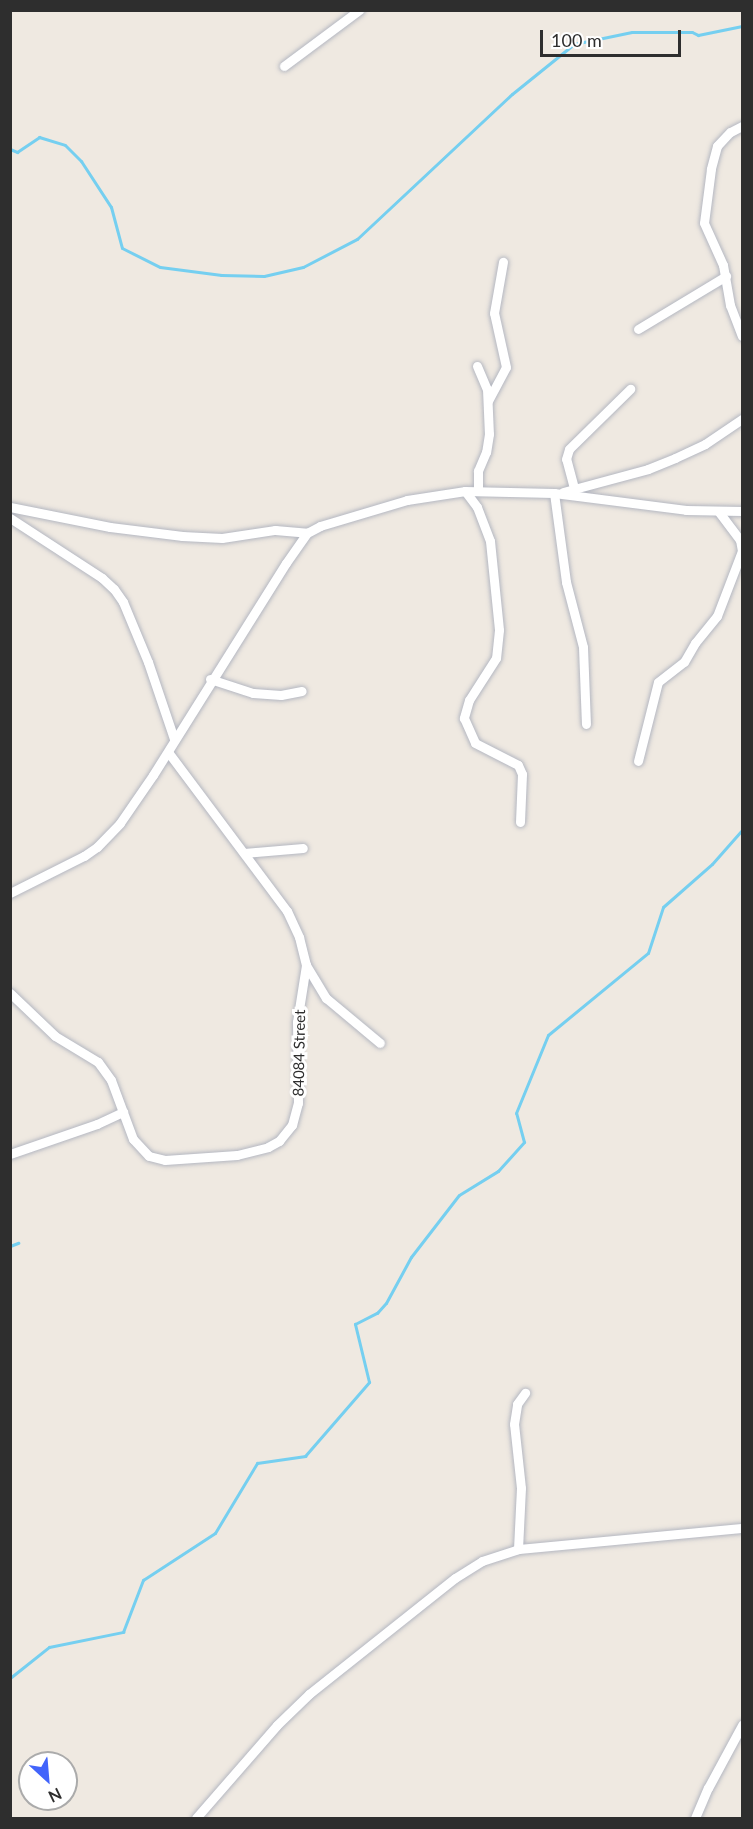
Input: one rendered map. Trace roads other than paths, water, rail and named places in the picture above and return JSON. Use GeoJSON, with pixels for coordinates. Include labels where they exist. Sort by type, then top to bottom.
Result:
{"type":"FeatureCollection","features":[{"type":"Feature","properties":{"kind":"street"},"geometry":{"type":"LineString","coordinates":[[284,66],[359,10]]}},
{"type":"Feature","properties":{"kind":"street"},"geometry":{"type":"LineString","coordinates":[[742,126],[730,132],[717,146],[704,216],[705,229],[726,276],[728,297],[742,336]]}},
{"type":"Feature","properties":{"kind":"street"},"geometry":{"type":"LineString","coordinates":[[488,401],[506,367],[494,313],[502,262]]}},
{"type":"Feature","properties":{"kind":"street"},"geometry":{"type":"LineString","coordinates":[[638,329],[726,276]]}},
{"type":"Feature","properties":{"kind":"street"},"geometry":{"type":"LineString","coordinates":[[477,366],[485,383],[488,401],[488,444],[478,471],[478,491]]}},
{"type":"Feature","properties":{"kind":"street"},"geometry":{"type":"LineString","coordinates":[[574,488],[566,459],[568,449],[630,389]]}},
{"type":"Feature","properties":{"kind":"street"},"geometry":{"type":"LineString","coordinates":[[557,493],[648,469],[705,444],[742,419]]}},
{"type":"Feature","properties":{"kind":"street"},"geometry":{"type":"LineString","coordinates":[[465,491],[477,507],[490,541],[499,630],[496,658],[469,700],[464,718],[475,743],[518,765],[522,774],[520,822]]}},
{"type":"Feature","properties":{"kind":"street"},"geometry":{"type":"LineString","coordinates":[[10,893],[97,847],[120,823],[168,752],[210,680],[307,533],[332,521],[407,500],[465,491],[557,493],[719,512],[742,511]]}},
{"type":"Feature","properties":{"kind":"street"},"geometry":{"type":"LineString","coordinates":[[557,493],[567,582],[584,647],[586,724]]}},
{"type":"Feature","properties":{"kind":"street"},"geometry":{"type":"LineString","coordinates":[[10,507],[110,526],[182,536],[222,538],[275,530],[307,533]]}},
{"type":"Feature","properties":{"kind":"street"},"geometry":{"type":"LineString","coordinates":[[638,761],[658,682],[684,662],[695,642],[717,616],[742,551],[741,541],[719,512]]}},
{"type":"Feature","properties":{"kind":"street"},"geometry":{"type":"LineString","coordinates":[[10,518],[102,578],[114,589],[123,602],[148,662],[174,739]]}},
{"type":"Feature","properties":{"kind":"street"},"geometry":{"type":"LineString","coordinates":[[210,680],[253,693],[281,695],[302,691]]}},
{"type":"Feature","properties":{"kind":"street"},"geometry":{"type":"LineString","coordinates":[[168,752],[244,852],[291,919],[299,937],[306,965],[326,998],[380,1043]]}},
{"type":"Feature","properties":{"kind":"street"},"geometry":{"type":"LineString","coordinates":[[244,852],[303,848]]}},
{"type":"Feature","properties":{"kind":"street","name":"84084 Street"},"geometry":{"type":"LineString","coordinates":[[10,993],[55,1036],[98,1062],[111,1080],[137,1145],[158,1160],[237,1155],[252,1153],[279,1141],[292,1125],[297,1108],[297,1023],[306,965]]}},
{"type":"Feature","properties":{"kind":"street"},"geometry":{"type":"LineString","coordinates":[[10,1154],[97,1124],[123,1112]]}},
{"type":"Feature","properties":{"kind":"street"},"geometry":{"type":"LineString","coordinates":[[518,1549],[521,1488],[514,1424],[517,1404],[525,1393]]}},
{"type":"Feature","properties":{"kind":"street"},"geometry":{"type":"LineString","coordinates":[[196,1818],[277,1725],[309,1694],[466,1570],[492,1557],[518,1549],[742,1528]]}},
{"type":"Feature","properties":{"kind":"street"},"geometry":{"type":"LineString","coordinates":[[695,1818],[703,1796],[742,1725]]}},
{"type":"Feature","properties":{"kind":"waterway"},"geometry":{"type":"LineString","coordinates":[[10,149],[17,152],[39,137],[65,145],[81,161],[111,207],[122,248],[160,267],[221,275],[264,276],[303,267],[357,239],[512,94],[574,44],[632,32],[692,32],[698,35],[742,26]]}},
{"type":"Feature","properties":{"kind":"waterway"},"geometry":{"type":"LineString","coordinates":[[742,810],[742,817]]}},
{"type":"Feature","properties":{"kind":"waterway"},"geometry":{"type":"LineString","coordinates":[[10,1678],[49,1647],[123,1632],[143,1580],[215,1533],[257,1463],[305,1456],[369,1382],[355,1324],[377,1313],[386,1303],[411,1257],[459,1195],[498,1171],[524,1142],[516,1113],[548,1035],[648,953],[663,907],[712,864],[742,830]]}},
{"type":"Feature","properties":{"kind":"waterway"},"geometry":{"type":"LineString","coordinates":[[10,1246],[18,1243]]}}]}
